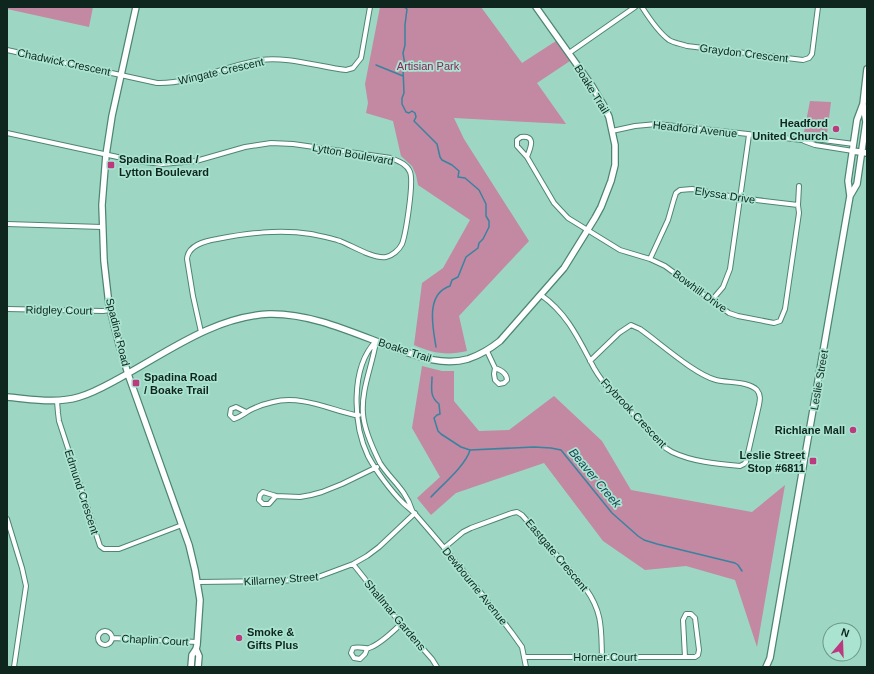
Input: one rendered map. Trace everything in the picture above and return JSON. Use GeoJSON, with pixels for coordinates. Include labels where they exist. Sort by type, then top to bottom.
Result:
{"type":"FeatureCollection","features":[{"type":"Feature","properties":{"kind":"street","name":"Spadina Road"},"geometry":{"type":"LineString","coordinates":[[136,7],[121,74],[106,155],[102,205],[104,261],[110,310],[128,374],[182,525],[198,582],[200,600],[197,642],[196,649],[192,655],[191,667]]}},
{"type":"Feature","properties":{"kind":"street","name":"Wingate Crescent"},"geometry":{"type":"LineString","coordinates":[[121,74],[167,83],[190,79],[262,60],[278,60],[346,70],[353,68],[361,58],[370,7]]}},
{"type":"Feature","properties":{"kind":"street","name":"Boake Trail"},"geometry":{"type":"LineString","coordinates":[[7,397],[58,400],[78,397],[93,392],[128,374],[201,332],[245,317],[282,315],[297,316],[376,341],[422,358],[438,361],[457,361],[468,359],[487,351],[500,342],[564,268],[601,207],[611,181],[615,165],[615,145],[609,117],[604,106],[536,7]]}},
{"type":"Feature","properties":{"kind":"street"},"geometry":{"type":"LineString","coordinates":[[569,53],[635,7]]}},
{"type":"Feature","properties":{"kind":"street","name":"Graydon Crescent"},"geometry":{"type":"LineString","coordinates":[[642,7],[663,34],[675,43],[687,46],[804,60],[809,58],[812,54],[818,7]]}},
{"type":"Feature","properties":{"kind":"street","name":"Chadwick Crescent"},"geometry":{"type":"LineString","coordinates":[[7,50],[121,74]]}},
{"type":"Feature","properties":{"kind":"street","name":"Leslie Street"},"geometry":{"type":"LineString","coordinates":[[766,667],[770,658],[850,196],[848,182],[857,120],[863,104],[867,69]]}},
{"type":"Feature","properties":{"kind":"street","name":"Leslie Street"},"geometry":{"type":"LineString","coordinates":[[850,196],[857,184],[865,146],[866,122],[863,104]]}},
{"type":"Feature","properties":{"kind":"street","name":"Headford Avenue"},"geometry":{"type":"LineString","coordinates":[[612,131],[635,126],[657,124],[802,140],[815,139],[865,146]]}},
{"type":"Feature","properties":{"kind":"street","name":"Lytton Boulevard"},"geometry":{"type":"LineString","coordinates":[[7,133],[106,155],[162,164],[196,161],[261,144],[282,143],[391,158],[403,164],[409,170],[412,183],[403,238],[400,248],[390,256],[385,257],[374,255],[338,241],[310,234],[281,231],[244,234],[212,239],[190,249],[187,258],[201,332]]}},
{"type":"Feature","properties":{"kind":"street"},"geometry":{"type":"LineString","coordinates":[[712,300],[723,286],[730,269],[749,134]]}},
{"type":"Feature","properties":{"kind":"street","name":"Bowhill Drive"},"geometry":{"type":"LineString","coordinates":[[527,157],[530,150],[531,141],[527,137],[521,137],[517,140],[517,146],[527,157],[554,203],[568,218],[620,250],[650,259],[677,273],[722,308],[738,316],[774,323],[780,321],[785,309],[799,213],[798,204],[800,186]]}},
{"type":"Feature","properties":{"kind":"street","name":"Headford Avenue"},"geometry":{"type":"LineString","coordinates":[[802,140],[816,145],[853,151]]}},
{"type":"Feature","properties":{"kind":"street"},"geometry":{"type":"LineString","coordinates":[[853,151],[864,153]]}},
{"type":"Feature","properties":{"kind":"street","name":"Elyssa Drive"},"geometry":{"type":"LineString","coordinates":[[650,259],[668,220],[676,193],[680,190],[692,189],[740,198],[798,204]]}},
{"type":"Feature","properties":{"kind":"street"},"geometry":{"type":"LineString","coordinates":[[7,224],[102,227]]}},
{"type":"Feature","properties":{"kind":"street","name":"Frybrook Crescent"},"geometry":{"type":"LineString","coordinates":[[541,295],[565,317],[596,371],[611,391],[664,448],[680,456],[701,461],[740,466],[746,462],[760,397],[757,390],[751,386],[716,380],[706,376],[640,329],[631,325],[619,333],[590,360]]}},
{"type":"Feature","properties":{"kind":"street","name":"Ridgley Court"},"geometry":{"type":"LineString","coordinates":[[7,309],[110,310]]}},
{"type":"Feature","properties":{"kind":"street","name":"Dewbourne Avenue"},"geometry":{"type":"LineString","coordinates":[[376,341],[364,394],[363,414],[374,450],[381,464],[409,500],[414,512]]}},
{"type":"Feature","properties":{"kind":"street","name":"Dewbourne Avenue"},"geometry":{"type":"LineString","coordinates":[[376,341],[369,349],[361,371],[356,397],[357,415],[361,436],[368,457],[395,493],[404,504],[414,512],[512,633],[522,647],[526,667]]}},
{"type":"Feature","properties":{"kind":"street"},"geometry":{"type":"LineString","coordinates":[[487,351],[495,368]]}},
{"type":"Feature","properties":{"kind":"street","name":"Edmund Crescent"},"geometry":{"type":"LineString","coordinates":[[58,400],[58,413],[60,421],[100,546],[104,549],[119,549],[182,525]]}},
{"type":"Feature","properties":{"kind":"street"},"geometry":{"type":"LineString","coordinates":[[246,412],[274,401],[302,401],[357,415],[363,414]]}},
{"type":"Feature","properties":{"kind":"street"},"geometry":{"type":"LineString","coordinates":[[276,496],[300,497],[322,492],[376,468],[381,464]]}},
{"type":"Feature","properties":{"kind":"street","name":"Killarney Street"},"geometry":{"type":"LineString","coordinates":[[198,582],[301,579],[318,577],[353,564],[379,547],[414,512]]}},
{"type":"Feature","properties":{"kind":"street","name":"Eastgate Crescent"},"geometry":{"type":"LineString","coordinates":[[444,548],[463,532],[471,528],[512,513],[517,512],[522,515],[594,600],[600,621],[602,657]]}},
{"type":"Feature","properties":{"kind":"street"},"geometry":{"type":"LineString","coordinates":[[7,519],[26,586],[14,667]]}},
{"type":"Feature","properties":{"kind":"street","name":"Shallmar Gardens"},"geometry":{"type":"LineString","coordinates":[[353,564],[437,667]]}},
{"type":"Feature","properties":{"kind":"street","name":"Horner Court"},"geometry":{"type":"LineString","coordinates":[[525,657],[695,657],[698,655],[699,650],[695,618],[691,614],[686,614],[683,620],[685,656]]}},
{"type":"Feature","properties":{"kind":"street"},"geometry":{"type":"LineString","coordinates":[[367,649],[375,645],[401,624]]}},
{"type":"Feature","properties":{"kind":"street","name":"Chaplin Court"},"geometry":{"type":"LineString","coordinates":[[112,638],[197,642]]}},
{"type":"Feature","properties":{"kind":"street","name":"Spadina Road"},"geometry":{"type":"LineString","coordinates":[[196,649],[199,656],[198,667]]}},
{"type":"Feature","properties":{"kind":"street","name":"Leslie Street"},"geometry":{"type":"LineString","coordinates":[[770,658],[772,667]]}},
{"type":"Feature","properties":{"kind":"green space"},"geometry":{"type":"Polygon","coordinates":[[[7,7],[93,7],[89,27],[7,9],[7,7]]]}},
{"type":"Feature","properties":{"kind":"green space","name":"Artisian Park"},"geometry":{"type":"Polygon","coordinates":[[[380,7],[481,7],[522,63],[559,39],[573,59],[537,83],[566,124],[454,118],[464,139],[529,241],[459,316],[467,351],[460,353],[440,353],[414,345],[422,283],[443,268],[470,220],[418,185],[412,166],[401,156],[393,121],[366,113],[368,103],[365,84],[380,7]]]}},
{"type":"Feature","properties":{"kind":"green space"},"geometry":{"type":"Polygon","coordinates":[[[810,101],[831,102],[827,134],[804,132],[810,101]]]}},
{"type":"Feature","properties":{"kind":"green space"},"geometry":{"type":"Polygon","coordinates":[[[422,366],[442,371],[454,371],[454,401],[479,431],[509,430],[554,396],[602,441],[631,490],[752,512],[785,485],[757,647],[735,580],[686,566],[645,570],[603,541],[544,463],[456,493],[431,515],[417,498],[440,477],[412,428],[422,366]]]}},
{"type":"Feature","properties":{"kind":"waterway","name":"Beaver Creek"},"geometry":{"type":"LineString","coordinates":[[404,7],[407,9],[405,45],[403,53],[405,65],[403,69],[404,93],[402,104],[406,112],[409,113],[412,111],[415,113],[416,117],[414,121],[437,144],[442,160],[452,165],[459,171],[458,177],[465,178],[479,190],[486,204],[486,216],[489,221],[489,227],[483,239],[479,243],[478,248],[466,257],[458,277],[452,280],[450,286],[442,290],[437,296],[432,312],[436,347]]}},
{"type":"Feature","properties":{"kind":"waterway"},"geometry":{"type":"LineString","coordinates":[[376,65],[403,76]]}},
{"type":"Feature","properties":{"kind":"waterway","name":"Beaver Creek"},"geometry":{"type":"LineString","coordinates":[[432,377],[432,395],[439,404],[440,414],[434,418],[438,431],[461,447],[470,450],[534,447],[561,450],[612,513],[638,536],[644,540],[657,544],[735,563],[742,571]]}},
{"type":"Feature","properties":{"kind":"waterway"},"geometry":{"type":"LineString","coordinates":[[431,497],[464,462],[470,450]]}},
{"type":"Feature","properties":{"kind":"place","name":"Headford United Church"},"geometry":{"type":"Point","coordinates":[836,129]}},
{"type":"Feature","properties":{"kind":"place","name":"Spadina Road / Lytton Boulevard"},"geometry":{"type":"Point","coordinates":[111,165]}},
{"type":"Feature","properties":{"kind":"place","name":"Spadina Road / Boake Trail"},"geometry":{"type":"Point","coordinates":[136,383]}},
{"type":"Feature","properties":{"kind":"place","name":"Richlane Mall"},"geometry":{"type":"Point","coordinates":[853,430]}},
{"type":"Feature","properties":{"kind":"place","name":"Leslie Street Stop #6811"},"geometry":{"type":"Point","coordinates":[813,461]}},
{"type":"Feature","properties":{"kind":"place","name":"Smoke & Gifts Plus"},"geometry":{"type":"Point","coordinates":[239,638]}}]}
